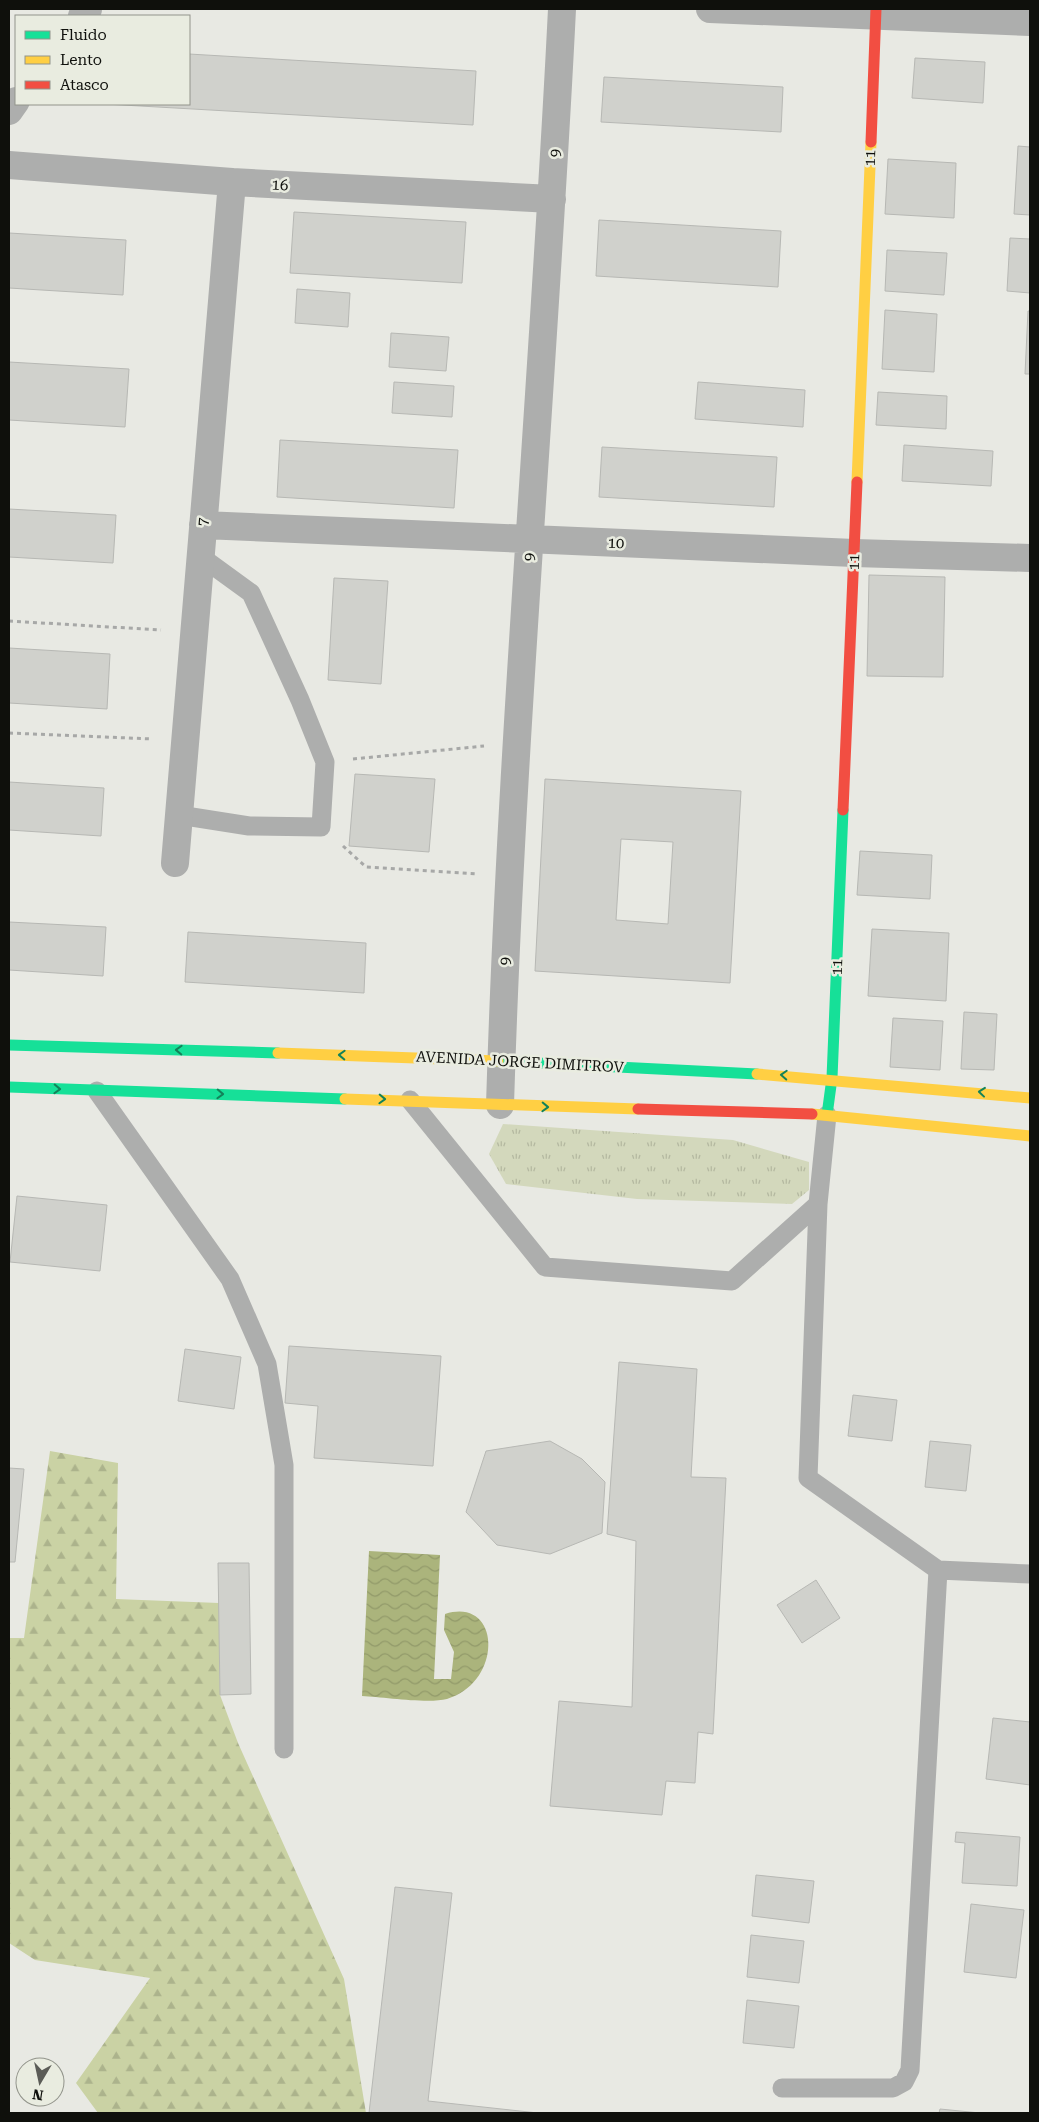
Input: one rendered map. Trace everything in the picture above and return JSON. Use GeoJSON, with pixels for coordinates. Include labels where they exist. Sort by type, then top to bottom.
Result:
{"type":"FeatureCollection","features":[{"type":"Feature","properties":{"kind":"main road","name":"11"},"geometry":{"type":"LineString","coordinates":[[827,1115],[832,1078],[876,12]]}},
{"type":"Feature","properties":{"kind":"main road","name":"AVENIDA JORGE DIMITROV"},"geometry":{"type":"LineString","coordinates":[[9,1045],[502,1060],[832,1078],[1030,1098]]}},
{"type":"Feature","properties":{"kind":"main road"},"geometry":{"type":"LineString","coordinates":[[9,1087],[827,1115],[1030,1136]]}},
{"type":"Feature","properties":{"kind":"street","name":"9"},"geometry":{"type":"LineString","coordinates":[[500,1105],[509,876],[552,199],[562,9]]}},
{"type":"Feature","properties":{"kind":"street"},"geometry":{"type":"LineString","coordinates":[[710,9],[876,12],[1030,22]]}},
{"type":"Feature","properties":{"kind":"street","name":"16"},"geometry":{"type":"LineString","coordinates":[[9,165],[232,182],[552,199]]}},
{"type":"Feature","properties":{"kind":"street","name":"7"},"geometry":{"type":"LineString","coordinates":[[175,863],[232,182]]}},
{"type":"Feature","properties":{"kind":"street","name":"10"},"geometry":{"type":"LineString","coordinates":[[203,525],[854,553],[1030,558]]}},
{"type":"Feature","properties":{"kind":"lane"},"geometry":{"type":"LineString","coordinates":[[179,815],[249,826],[321,827],[325,762],[300,700],[252,593],[200,556]]}},
{"type":"Feature","properties":{"kind":"lane"},"geometry":{"type":"LineString","coordinates":[[97,1090],[230,1279],[267,1364],[284,1466],[284,1749]]}},
{"type":"Feature","properties":{"kind":"lane"},"geometry":{"type":"LineString","coordinates":[[410,1100],[545,1266],[732,1281],[818,1204]]}},
{"type":"Feature","properties":{"kind":"lane"},"geometry":{"type":"LineString","coordinates":[[827,1115],[818,1204],[808,1478],[938,1570],[1030,1574]]}},
{"type":"Feature","properties":{"kind":"lane"},"geometry":{"type":"LineString","coordinates":[[782,2088],[893,2088],[904,2082],[910,2070],[938,1570]]}},
{"type":"Feature","properties":{"kind":"path"},"geometry":{"type":"LineString","coordinates":[[9,621],[194,632]]}},
{"type":"Feature","properties":{"kind":"path"},"geometry":{"type":"LineString","coordinates":[[9,732],[185,741]]}},
{"type":"Feature","properties":{"kind":"path"},"geometry":{"type":"LineString","coordinates":[[325,762],[517,742]]}},
{"type":"Feature","properties":{"kind":"path"},"geometry":{"type":"LineString","coordinates":[[321,827],[366,866],[509,876]]}},
{"type":"Feature","properties":{"kind":"green space"},"geometry":{"type":"Polygon","coordinates":[[[503,1124],[733,1140],[809,1162],[809,1190],[792,1204],[637,1199],[506,1184],[489,1154],[503,1124]]]}},
{"type":"Feature","properties":{"kind":"green space"},"geometry":{"type":"Polygon","coordinates":[[[50,1451],[118,1463],[116,1599],[219,1603],[220,1695],[238,1743],[344,1979],[366,2113],[98,2113],[76,2083],[150,1978],[35,1960],[9,1943],[9,1638],[24,1638],[50,1451]]]}},
{"type":"Feature","properties":{"kind":"water"},"geometry":{"type":"Polygon","coordinates":[[[369,1551],[440,1555],[434,1679],[451,1679],[454,1652],[444,1630],[445,1614],[464,1612],[477,1617],[485,1629],[488,1643],[486,1660],[479,1676],[466,1690],[447,1699],[439,1700],[417,1701],[362,1696],[369,1551]]]}},
{"type":"Feature","properties":{"kind":"building"},"geometry":{"type":"Polygon","coordinates":[[[190,54],[476,71],[473,125],[123,105],[190,105],[190,54]]]}},
{"type":"Feature","properties":{"kind":"building"},"geometry":{"type":"Polygon","coordinates":[[[915,58],[985,62],[983,103],[912,98],[915,58]]]}},
{"type":"Feature","properties":{"kind":"building"},"geometry":{"type":"Polygon","coordinates":[[[604,77],[783,87],[781,132],[601,122],[604,77]]]}},
{"type":"Feature","properties":{"kind":"building"},"geometry":{"type":"Polygon","coordinates":[[[1018,146],[1030,147],[1030,215],[1014,214],[1018,146]]]}},
{"type":"Feature","properties":{"kind":"building"},"geometry":{"type":"Polygon","coordinates":[[[888,159],[956,163],[954,218],[885,214],[888,159]]]}},
{"type":"Feature","properties":{"kind":"building"},"geometry":{"type":"Polygon","coordinates":[[[294,212],[466,222],[462,283],[290,273],[294,212]]]}},
{"type":"Feature","properties":{"kind":"building"},"geometry":{"type":"Polygon","coordinates":[[[599,220],[781,231],[778,287],[596,276],[599,220]]]}},
{"type":"Feature","properties":{"kind":"building"},"geometry":{"type":"Polygon","coordinates":[[[9,233],[126,240],[123,295],[9,288],[9,233]]]}},
{"type":"Feature","properties":{"kind":"building"},"geometry":{"type":"Polygon","coordinates":[[[1010,238],[1030,239],[1030,293],[1007,291],[1010,238]]]}},
{"type":"Feature","properties":{"kind":"building"},"geometry":{"type":"Polygon","coordinates":[[[887,250],[947,253],[944,295],[885,291],[887,250]]]}},
{"type":"Feature","properties":{"kind":"building"},"geometry":{"type":"Polygon","coordinates":[[[297,289],[350,293],[348,327],[295,323],[297,289]]]}},
{"type":"Feature","properties":{"kind":"building"},"geometry":{"type":"Polygon","coordinates":[[[885,310],[937,314],[934,372],[882,369],[885,310]]]}},
{"type":"Feature","properties":{"kind":"building"},"geometry":{"type":"Polygon","coordinates":[[[1028,311],[1030,311],[1030,374],[1025,374],[1028,311]]]}},
{"type":"Feature","properties":{"kind":"building"},"geometry":{"type":"Polygon","coordinates":[[[391,333],[449,337],[446,371],[389,367],[391,333]]]}},
{"type":"Feature","properties":{"kind":"building"},"geometry":{"type":"Polygon","coordinates":[[[9,362],[129,369],[125,427],[9,420],[9,362]]]}},
{"type":"Feature","properties":{"kind":"building"},"geometry":{"type":"Polygon","coordinates":[[[394,382],[454,386],[452,417],[392,413],[394,382]]]}},
{"type":"Feature","properties":{"kind":"building"},"geometry":{"type":"Polygon","coordinates":[[[698,382],[805,390],[803,427],[695,419],[698,382]]]}},
{"type":"Feature","properties":{"kind":"building"},"geometry":{"type":"Polygon","coordinates":[[[878,392],[947,396],[946,429],[876,425],[878,392]]]}},
{"type":"Feature","properties":{"kind":"building"},"geometry":{"type":"Polygon","coordinates":[[[280,440],[458,450],[454,508],[277,497],[280,440]]]}},
{"type":"Feature","properties":{"kind":"building"},"geometry":{"type":"Polygon","coordinates":[[[904,445],[993,451],[991,486],[902,481],[904,445]]]}},
{"type":"Feature","properties":{"kind":"building"},"geometry":{"type":"Polygon","coordinates":[[[602,447],[777,457],[774,507],[599,497],[602,447]]]}},
{"type":"Feature","properties":{"kind":"building"},"geometry":{"type":"Polygon","coordinates":[[[9,509],[116,515],[113,563],[9,557],[9,509]]]}},
{"type":"Feature","properties":{"kind":"building"},"geometry":{"type":"Polygon","coordinates":[[[869,575],[945,577],[943,677],[867,676],[869,575]]]}},
{"type":"Feature","properties":{"kind":"building"},"geometry":{"type":"Polygon","coordinates":[[[334,578],[388,581],[381,684],[328,680],[334,578]]]}},
{"type":"Feature","properties":{"kind":"building"},"geometry":{"type":"Polygon","coordinates":[[[9,648],[110,654],[107,709],[9,703],[9,648]]]}},
{"type":"Feature","properties":{"kind":"building"},"geometry":{"type":"Polygon","coordinates":[[[355,774],[435,779],[429,852],[349,846],[355,774]]]}},
{"type":"Feature","properties":{"kind":"building"},"geometry":{"type":"Polygon","coordinates":[[[545,779],[741,791],[730,983],[535,971],[545,779]],[[621,839],[616,920],[668,924],[673,842],[621,839]]]}},
{"type":"Feature","properties":{"kind":"building"},"geometry":{"type":"Polygon","coordinates":[[[9,782],[104,788],[101,836],[9,830],[9,782]]]}},
{"type":"Feature","properties":{"kind":"building"},"geometry":{"type":"Polygon","coordinates":[[[860,851],[932,855],[930,899],[857,895],[860,851]]]}},
{"type":"Feature","properties":{"kind":"building"},"geometry":{"type":"Polygon","coordinates":[[[9,922],[106,927],[103,976],[9,970],[9,922]]]}},
{"type":"Feature","properties":{"kind":"building"},"geometry":{"type":"Polygon","coordinates":[[[872,929],[949,933],[946,1001],[868,996],[872,929]]]}},
{"type":"Feature","properties":{"kind":"building"},"geometry":{"type":"Polygon","coordinates":[[[188,932],[366,943],[364,993],[185,982],[188,932]]]}},
{"type":"Feature","properties":{"kind":"building"},"geometry":{"type":"Polygon","coordinates":[[[964,1012],[997,1014],[994,1070],[961,1069],[964,1012]]]}},
{"type":"Feature","properties":{"kind":"building"},"geometry":{"type":"Polygon","coordinates":[[[893,1018],[943,1021],[940,1070],[890,1067],[893,1018]]]}},
{"type":"Feature","properties":{"kind":"building"},"geometry":{"type":"Polygon","coordinates":[[[17,1196],[107,1205],[100,1271],[10,1262],[17,1196]]]}},
{"type":"Feature","properties":{"kind":"building"},"geometry":{"type":"Polygon","coordinates":[[[289,1346],[441,1356],[433,1466],[314,1458],[318,1406],[285,1403],[289,1346]]]}},
{"type":"Feature","properties":{"kind":"building"},"geometry":{"type":"Polygon","coordinates":[[[185,1349],[241,1357],[234,1409],[178,1401],[185,1349]]]}},
{"type":"Feature","properties":{"kind":"building"},"geometry":{"type":"Polygon","coordinates":[[[619,1362],[697,1369],[691,1477],[726,1478],[713,1734],[698,1732],[695,1783],[666,1781],[662,1815],[550,1806],[559,1701],[632,1707],[636,1541],[607,1534],[619,1362]]]}},
{"type":"Feature","properties":{"kind":"building"},"geometry":{"type":"Polygon","coordinates":[[[853,1395],[897,1400],[892,1441],[848,1436],[853,1395]]]}},
{"type":"Feature","properties":{"kind":"building"},"geometry":{"type":"Polygon","coordinates":[[[550,1441],[582,1459],[605,1482],[602,1533],[550,1554],[497,1545],[466,1512],[486,1451],[550,1441]]]}},
{"type":"Feature","properties":{"kind":"building"},"geometry":{"type":"Polygon","coordinates":[[[930,1441],[971,1445],[966,1491],[925,1487],[930,1441]]]}},
{"type":"Feature","properties":{"kind":"building"},"geometry":{"type":"Polygon","coordinates":[[[9,1468],[24,1469],[15,1562],[9,1562],[9,1468]]]}},
{"type":"Feature","properties":{"kind":"building"},"geometry":{"type":"Polygon","coordinates":[[[218,1563],[249,1563],[251,1694],[220,1695],[218,1563]]]}},
{"type":"Feature","properties":{"kind":"building"},"geometry":{"type":"Polygon","coordinates":[[[816,1580],[840,1618],[802,1643],[777,1605],[816,1580]]]}},
{"type":"Feature","properties":{"kind":"building"},"geometry":{"type":"Polygon","coordinates":[[[993,1718],[1030,1722],[1030,1785],[986,1779],[993,1718]]]}},
{"type":"Feature","properties":{"kind":"building"},"geometry":{"type":"Polygon","coordinates":[[[956,1832],[1020,1837],[1017,1886],[962,1883],[965,1843],[955,1842],[956,1832]]]}},
{"type":"Feature","properties":{"kind":"building"},"geometry":{"type":"Polygon","coordinates":[[[756,1875],[814,1881],[809,1923],[752,1916],[756,1875]]]}},
{"type":"Feature","properties":{"kind":"building"},"geometry":{"type":"Polygon","coordinates":[[[395,1887],[452,1893],[428,2101],[538,2113],[369,2113],[395,1887]]]}},
{"type":"Feature","properties":{"kind":"building"},"geometry":{"type":"Polygon","coordinates":[[[971,1904],[1024,1910],[1016,1978],[964,1972],[971,1904]]]}},
{"type":"Feature","properties":{"kind":"building"},"geometry":{"type":"Polygon","coordinates":[[[751,1935],[804,1941],[799,1983],[747,1977],[751,1935]]]}},
{"type":"Feature","properties":{"kind":"building"},"geometry":{"type":"Polygon","coordinates":[[[747,2000],[799,2006],[794,2048],[743,2043],[747,2000]]]}},
{"type":"Feature","properties":{"kind":"building"},"geometry":{"type":"Polygon","coordinates":[[[940,2109],[980,2113],[939,2113],[940,2109]]]}},
{"type":"Feature","properties":{"kind":"traffic: fast"},"geometry":{"type":"LineString","coordinates":[[827,1115],[832,1078],[843,810]]}},
{"type":"Feature","properties":{"kind":"traffic: fast"},"geometry":{"type":"LineString","coordinates":[[9,1045],[278,1053]]}},
{"type":"Feature","properties":{"kind":"traffic: fast"},"geometry":{"type":"LineString","coordinates":[[498,1061],[757,1074]]}},
{"type":"Feature","properties":{"kind":"traffic: fast"},"geometry":{"type":"LineString","coordinates":[[9,1087],[345,1099]]}},
{"type":"Feature","properties":{"kind":"traffic: slow"},"geometry":{"type":"LineString","coordinates":[[857,482],[871,142]]}},
{"type":"Feature","properties":{"kind":"traffic: slow"},"geometry":{"type":"LineString","coordinates":[[278,1053],[498,1061]]}},
{"type":"Feature","properties":{"kind":"traffic: slow"},"geometry":{"type":"LineString","coordinates":[[757,1074],[1030,1098]]}},
{"type":"Feature","properties":{"kind":"traffic: slow"},"geometry":{"type":"LineString","coordinates":[[345,1099],[638,1109]]}},
{"type":"Feature","properties":{"kind":"traffic: slow"},"geometry":{"type":"LineString","coordinates":[[812,1114],[1030,1136]]}},
{"type":"Feature","properties":{"kind":"traffic: jam"},"geometry":{"type":"LineString","coordinates":[[871,142],[876,9]]}},
{"type":"Feature","properties":{"kind":"traffic: jam"},"geometry":{"type":"LineString","coordinates":[[843,810],[857,482]]}},
{"type":"Feature","properties":{"kind":"traffic: jam"},"geometry":{"type":"LineString","coordinates":[[638,1109],[812,1114]]}}]}
